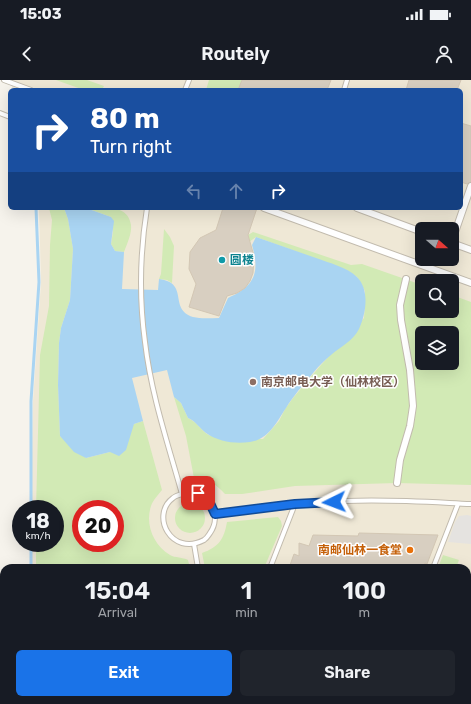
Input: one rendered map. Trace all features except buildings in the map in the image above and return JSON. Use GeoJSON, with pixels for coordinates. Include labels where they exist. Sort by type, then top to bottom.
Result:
{"type":"FeatureCollection","features":[{"type":"Feature","properties":{"kind":"street"},"geometry":{"type":"LineString","coordinates":[[463,210],[471,186]]}},
{"type":"Feature","properties":{"kind":"street"},"geometry":{"type":"LineString","coordinates":[[270,210],[471,283]]}},
{"type":"Feature","properties":{"kind":"street"},"geometry":{"type":"LineString","coordinates":[[362,210],[415,229]]}},
{"type":"Feature","properties":{"kind":"street"},"geometry":{"type":"LineString","coordinates":[[459,222],[463,210]]}},
{"type":"Feature","properties":{"kind":"street"},"geometry":{"type":"LineString","coordinates":[[459,245],[471,250]]}},
{"type":"Feature","properties":{"kind":"street"},"geometry":{"type":"LineString","coordinates":[[397,483],[400,460],[410,426],[413,406],[410,370],[401,320],[400,305],[406,279]]}},
{"type":"Feature","properties":{"kind":"lane"},"geometry":{"type":"LineString","coordinates":[[4,80],[26,88]]}},
{"type":"Feature","properties":{"kind":"lane"},"geometry":{"type":"LineString","coordinates":[[147,210],[142,258],[142,319],[148,364],[158,408],[182,494]]}},
{"type":"Feature","properties":{"kind":"lane"},"geometry":{"type":"LineString","coordinates":[[185,492],[198,493],[209,501],[215,514],[214,527],[206,539],[194,544],[180,543],[169,535],[163,523],[164,509],[172,498],[185,492]]}},
{"type":"Feature","properties":{"kind":"lane"},"geometry":{"type":"LineString","coordinates":[[215,514],[295,504],[346,501],[471,504]]}},
{"type":"Feature","properties":{"kind":"lane"},"geometry":{"type":"LineString","coordinates":[[272,564],[295,504]]}},
{"type":"Feature","properties":{"kind":"lane"},"geometry":{"type":"LineString","coordinates":[[435,564],[458,504]]}},
{"type":"Feature","properties":{"kind":"lane"},"geometry":{"type":"LineString","coordinates":[[194,544],[197,564]]}},
{"type":"Feature","properties":{"kind":"shaded area","name":"南京邮电大学（仙林校区）"},"geometry":{"type":"Polygon","coordinates":[[[12,80],[471,80],[471,564],[31,564],[31,552],[64,552],[64,500],[31,500],[33,401],[41,282],[39,210],[463,210],[463,88],[12,88],[12,80]]]}},
{"type":"Feature","properties":{"kind":"shaded area"},"geometry":{"type":"Polygon","coordinates":[[[459,516],[471,516],[471,544],[448,542],[455,522],[459,516]]]}},
{"type":"Feature","properties":{"kind":"green space"},"geometry":{"type":"Polygon","coordinates":[[[56,80],[87,80],[104,86],[103,88],[78,88],[56,80]]]}},
{"type":"Feature","properties":{"kind":"green space"},"geometry":{"type":"Polygon","coordinates":[[[209,80],[242,80],[239,88],[207,88],[209,80]]]}},
{"type":"Feature","properties":{"kind":"green space"},"geometry":{"type":"Polygon","coordinates":[[[50,210],[65,210],[68,219],[73,249],[70,300],[61,328],[59,343],[58,385],[60,436],[86,458],[110,452],[134,424],[143,421],[162,490],[153,502],[149,513],[152,534],[159,546],[164,551],[172,556],[188,560],[189,564],[36,564],[36,552],[64,552],[64,500],[36,500],[40,355],[49,306],[52,220],[50,210]]]}},
{"type":"Feature","properties":{"kind":"green space"},"geometry":{"type":"Polygon","coordinates":[[[92,210],[119,210],[125,213],[129,218],[131,231],[124,252],[115,251],[111,244],[113,232],[111,217],[92,210]]]}},
{"type":"Feature","properties":{"kind":"green space"},"geometry":{"type":"Polygon","coordinates":[[[164,229],[174,246],[172,283],[167,280],[159,279],[161,274],[164,229]]]}},
{"type":"Feature","properties":{"kind":"green space"},"geometry":{"type":"Polygon","coordinates":[[[253,232],[351,265],[362,264],[415,283],[415,318],[459,318],[459,298],[471,302],[471,485],[397,483],[295,486],[242,494],[225,494],[211,483],[194,478],[186,436],[174,397],[181,403],[188,418],[194,421],[207,434],[226,438],[263,439],[279,421],[293,398],[364,318],[365,291],[357,277],[339,267],[256,237],[249,242],[248,235],[253,232]]]}},
{"type":"Feature","properties":{"kind":"green space"},"geometry":{"type":"Polygon","coordinates":[[[190,503],[201,507],[205,518],[201,529],[190,533],[179,529],[175,518],[179,507],[190,503]]]}},
{"type":"Feature","properties":{"kind":"green space"},"geometry":{"type":"Polygon","coordinates":[[[278,517],[282,526],[266,564],[204,564],[202,553],[213,548],[220,542],[227,522],[278,517]]]}},
{"type":"Feature","properties":{"kind":"green space"},"geometry":{"type":"Polygon","coordinates":[[[443,555],[459,560],[458,564],[440,564],[443,555]]]}},
{"type":"Feature","properties":{"kind":"water"},"geometry":{"type":"Polygon","coordinates":[[[65,210],[92,210],[111,217],[114,221],[111,244],[115,251],[124,252],[122,289],[158,290],[159,279],[168,281],[177,291],[179,303],[182,308],[186,313],[193,317],[219,318],[228,298],[244,289],[250,283],[255,271],[252,245],[256,237],[338,266],[357,277],[364,288],[366,302],[359,329],[346,344],[326,359],[298,391],[271,430],[262,438],[250,442],[239,443],[222,440],[206,433],[194,421],[188,418],[181,403],[174,397],[167,370],[132,378],[143,421],[134,424],[126,450],[119,456],[110,452],[86,458],[74,452],[60,436],[58,385],[59,343],[61,328],[70,300],[73,249],[68,219],[65,210]]]}},
{"type":"Feature","properties":{"kind":"waterway"},"geometry":{"type":"LineString","coordinates":[[31,500],[31,401],[39,282],[36,210]]}},
{"type":"Feature","properties":{"kind":"waterway"},"geometry":{"type":"LineString","coordinates":[[31,552],[31,564]]}},
{"type":"Feature","properties":{"kind":"place","name":"圆楼"},"geometry":{"type":"Point","coordinates":[222,260]}},
{"type":"Feature","properties":{"kind":"place","name":"南京邮电大学（仙林校区）"},"geometry":{"type":"Point","coordinates":[253,382]}},
{"type":"Feature","properties":{"kind":"place","name":"南邮仙林一食堂"},"geometry":{"type":"Point","coordinates":[410,550]}},
{"type":"Feature","properties":{"kind":"route"},"geometry":{"type":"LineString","coordinates":[[198,493],[209,501],[215,514],[295,504],[334,502]]}}]}
